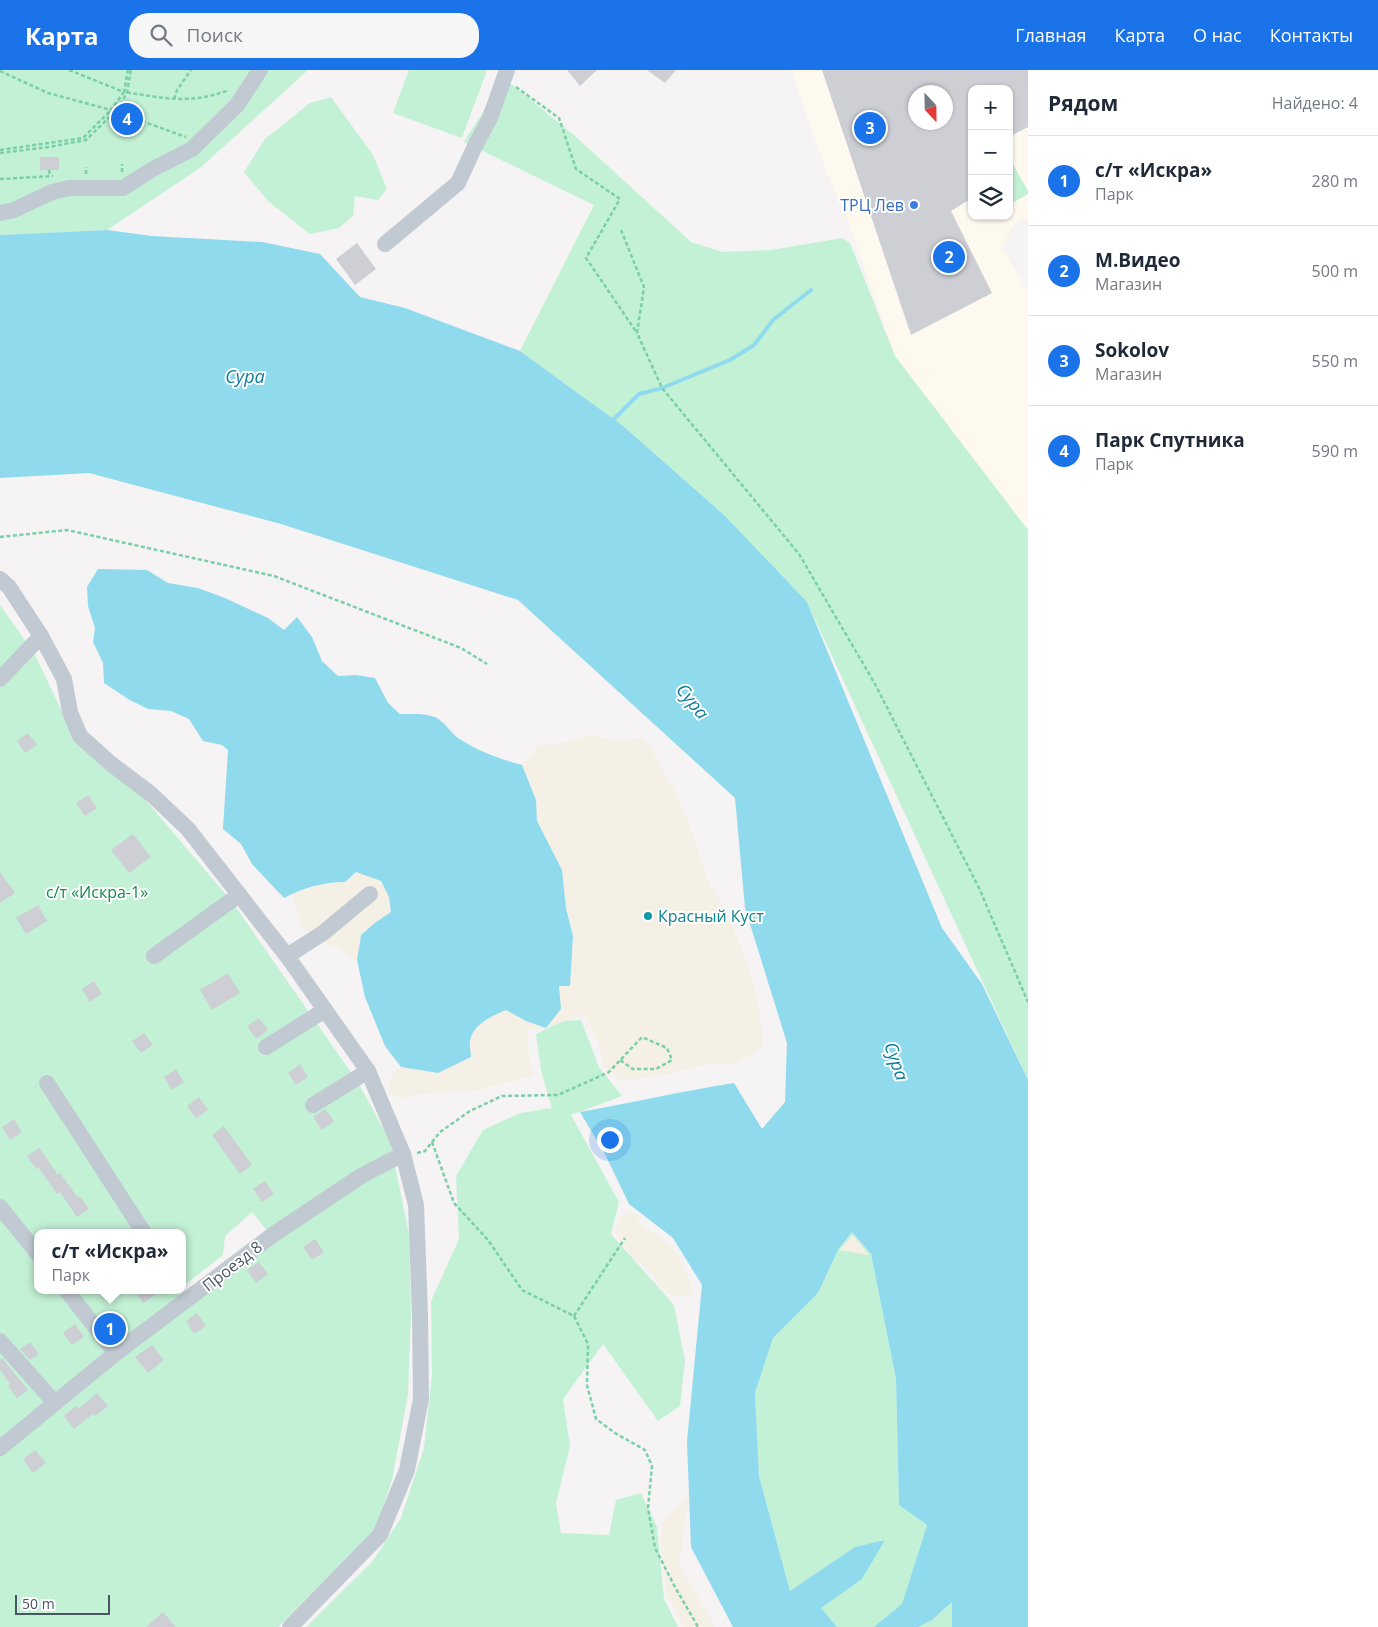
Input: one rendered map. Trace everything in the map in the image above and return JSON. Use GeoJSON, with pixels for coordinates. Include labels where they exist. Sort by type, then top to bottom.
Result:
{"type":"FeatureCollection","features":[{"type":"Feature","properties":{"kind":"street"},"geometry":{"type":"LineString","coordinates":[[0,213],[14,210],[52,192],[69,188],[123,188],[153,169],[192,149],[237,105],[260,70]]}},
{"type":"Feature","properties":{"kind":"street"},"geometry":{"type":"LineString","coordinates":[[385,244],[458,183],[474,146],[490,118],[506,74]]}},
{"type":"Feature","properties":{"kind":"street"},"geometry":{"type":"LineString","coordinates":[[0,579],[9,587],[41,636],[64,679],[70,712],[80,736],[110,763],[151,794],[188,829],[287,956],[368,1070],[403,1154],[416,1205],[420,1315],[420,1399],[407,1470],[380,1535],[290,1627]]}},
{"type":"Feature","properties":{"kind":"street"},"geometry":{"type":"LineString","coordinates":[[0,679],[41,636]]}},
{"type":"Feature","properties":{"kind":"street"},"geometry":{"type":"LineString","coordinates":[[154,956],[239,894]]}},
{"type":"Feature","properties":{"kind":"street"},"geometry":{"type":"LineString","coordinates":[[287,956],[324,933],[370,894]]}},
{"type":"Feature","properties":{"kind":"street"},"geometry":{"type":"LineString","coordinates":[[266,1047],[325,1010]]}},
{"type":"Feature","properties":{"kind":"street"},"geometry":{"type":"LineString","coordinates":[[313,1105],[368,1070]]}},
{"type":"Feature","properties":{"kind":"street"},"geometry":{"type":"LineString","coordinates":[[46,1083],[141,1229]]}},
{"type":"Feature","properties":{"kind":"street","name":"Проезд 8"},"geometry":{"type":"LineString","coordinates":[[187,1293],[361,1176],[403,1154]]}},
{"type":"Feature","properties":{"kind":"street"},"geometry":{"type":"LineString","coordinates":[[0,1207],[34,1249]]}},
{"type":"Feature","properties":{"kind":"street"},"geometry":{"type":"LineString","coordinates":[[69,1294],[116,1353]]}},
{"type":"Feature","properties":{"kind":"street","name":"Проезд 8"},"geometry":{"type":"LineString","coordinates":[[0,1448],[186,1294]]}},
{"type":"Feature","properties":{"kind":"street"},"geometry":{"type":"LineString","coordinates":[[0,1341],[55,1403]]}},
{"type":"Feature","properties":{"kind":"path"},"geometry":{"type":"LineString","coordinates":[[69,70],[125,92],[174,100],[211,97],[236,87]]}},
{"type":"Feature","properties":{"kind":"path"},"geometry":{"type":"LineString","coordinates":[[79,70],[82,75]]}},
{"type":"Feature","properties":{"kind":"path"},"geometry":{"type":"LineString","coordinates":[[0,151],[49,147],[86,140],[116,112],[125,92],[129,70]]}},
{"type":"Feature","properties":{"kind":"path"},"geometry":{"type":"LineString","coordinates":[[174,100],[177,90],[191,70]]}},
{"type":"Feature","properties":{"kind":"path"},"geometry":{"type":"LineString","coordinates":[[0,71],[48,93],[111,110],[199,142]]}},
{"type":"Feature","properties":{"kind":"path"},"geometry":{"type":"LineString","coordinates":[[506,74],[559,118],[576,169],[620,199],[586,258],[637,333],[662,388],[799,554],[875,684],[979,888],[1028,1002]]}},
{"type":"Feature","properties":{"kind":"path"},"geometry":{"type":"LineString","coordinates":[[0,151],[83,138],[111,110],[125,92]]}},
{"type":"Feature","properties":{"kind":"path"},"geometry":{"type":"LineString","coordinates":[[86,167],[86,178]]}},
{"type":"Feature","properties":{"kind":"path"},"geometry":{"type":"LineString","coordinates":[[49,170],[50,176]]}},
{"type":"Feature","properties":{"kind":"path"},"geometry":{"type":"LineString","coordinates":[[620,230],[644,287],[637,333]]}},
{"type":"Feature","properties":{"kind":"path"},"geometry":{"type":"LineString","coordinates":[[0,537],[67,530],[274,576],[461,648],[487,664]]}},
{"type":"Feature","properties":{"kind":"path"},"geometry":{"type":"LineString","coordinates":[[403,1154],[425,1151],[440,1132],[470,1112],[502,1096],[558,1095],[609,1072],[620,1060],[642,1036],[667,1048],[672,1060],[656,1069],[633,1069],[620,1060]]}},
{"type":"Feature","properties":{"kind":"path"},"geometry":{"type":"LineString","coordinates":[[432,1142],[454,1203],[488,1240],[522,1290],[574,1316],[588,1344],[587,1385],[596,1419],[645,1450],[652,1466],[648,1508],[656,1548],[674,1587],[698,1627]]}},
{"type":"Feature","properties":{"kind":"path"},"geometry":{"type":"LineString","coordinates":[[574,1316],[625,1238]]}},
{"type":"Feature","properties":{"kind":"shaded area"},"geometry":{"type":"Polygon","coordinates":[[[791,70],[1028,70],[1028,217],[1014,224],[1002,247],[1028,292],[1028,530],[895,356],[845,213],[826,171],[791,70]]]}},
{"type":"Feature","properties":{"kind":"green space"},"geometry":{"type":"Polygon","coordinates":[[[0,70],[308,70],[200,168],[107,230],[0,235],[0,70]]]}},
{"type":"Feature","properties":{"kind":"green space"},"geometry":{"type":"Polygon","coordinates":[[[409,70],[487,70],[462,138],[393,113],[409,70]]]}},
{"type":"Feature","properties":{"kind":"green space"},"geometry":{"type":"Polygon","coordinates":[[[504,78],[575,136],[691,242],[723,252],[771,250],[842,238],[850,243],[895,356],[1028,530],[1028,1080],[807,602],[590,402],[520,351],[594,205],[464,142],[504,78]]]}},
{"type":"Feature","properties":{"kind":"green space"},"geometry":{"type":"Polygon","coordinates":[[[331,97],[373,155],[387,189],[378,200],[355,196],[353,216],[339,228],[310,234],[268,201],[244,172],[265,139],[310,103],[331,97]]]}},
{"type":"Feature","properties":{"kind":"green space"},"geometry":{"type":"Polygon","coordinates":[[[1013,164],[1028,191],[1028,194],[1013,203],[1013,164]]]}},
{"type":"Feature","properties":{"kind":"green space","name":"с/т «Искра-1»"},"geometry":{"type":"Polygon","coordinates":[[[0,605],[34,653],[75,739],[143,797],[233,903],[359,1084],[390,1141],[409,1234],[411,1312],[408,1394],[392,1480],[375,1530],[278,1627],[0,1627],[0,605]]]}},
{"type":"Feature","properties":{"kind":"green space"},"geometry":{"type":"Polygon","coordinates":[[[581,1020],[599,1067],[622,1096],[571,1115],[619,1202],[611,1234],[674,1305],[685,1360],[680,1406],[658,1421],[603,1344],[563,1399],[570,1446],[556,1503],[561,1533],[609,1535],[616,1500],[641,1493],[657,1527],[664,1599],[678,1627],[306,1627],[372,1562],[401,1518],[424,1448],[432,1375],[431,1301],[459,1239],[456,1176],[483,1130],[520,1113],[552,1108],[541,1070],[536,1034],[562,1021],[581,1020]]]}},
{"type":"Feature","properties":{"kind":"green space"},"geometry":{"type":"Polygon","coordinates":[[[852,1232],[871,1254],[896,1379],[899,1505],[927,1525],[902,1604],[874,1627],[837,1627],[820,1608],[862,1579],[884,1540],[855,1548],[790,1591],[759,1476],[755,1393],[773,1338],[818,1293],[838,1250],[852,1232]]]}},
{"type":"Feature","properties":{"kind":"green space"},"geometry":{"type":"Polygon","coordinates":[[[952,1602],[952,1627],[918,1627],[932,1620],[952,1602]]]}},
{"type":"Feature","properties":{"kind":"sand","name":"Красный Куст"},"geometry":{"type":"Polygon","coordinates":[[[589,735],[615,740],[644,738],[664,771],[681,805],[708,880],[744,954],[758,1001],[762,1049],[733,1064],[707,1064],[665,1075],[621,1081],[603,1065],[599,1044],[584,1014],[546,1028],[560,1009],[559,985],[570,986],[573,936],[549,846],[537,821],[536,800],[522,765],[539,745],[565,743],[589,735]]]}},
{"type":"Feature","properties":{"kind":"sand"},"geometry":{"type":"Polygon","coordinates":[[[356,872],[381,881],[389,897],[391,912],[361,935],[357,960],[309,934],[302,922],[293,893],[332,882],[345,882],[356,872]]]}},
{"type":"Feature","properties":{"kind":"sand"},"geometry":{"type":"Polygon","coordinates":[[[506,1010],[525,1021],[546,1028],[527,1030],[529,1058],[535,1075],[478,1090],[422,1094],[399,1098],[389,1090],[391,1077],[401,1067],[438,1073],[470,1040],[476,1028],[492,1016],[506,1010]]]}},
{"type":"Feature","properties":{"kind":"sand"},"geometry":{"type":"Polygon","coordinates":[[[627,1213],[635,1213],[641,1224],[662,1238],[682,1262],[694,1293],[686,1296],[672,1296],[648,1269],[634,1259],[615,1233],[618,1219],[627,1213]]]}},
{"type":"Feature","properties":{"kind":"sand"},"geometry":{"type":"Polygon","coordinates":[[[853,1235],[869,1255],[839,1250],[853,1235]]]}},
{"type":"Feature","properties":{"kind":"sand"},"geometry":{"type":"Polygon","coordinates":[[[689,1497],[679,1566],[714,1627],[683,1627],[666,1593],[661,1544],[662,1522],[689,1497]]]}},
{"type":"Feature","properties":{"kind":"water","name":"Сура"},"geometry":{"type":"Polygon","coordinates":[[[107,230],[152,236],[262,242],[320,254],[360,297],[405,308],[520,351],[623,426],[725,516],[807,602],[942,928],[982,984],[1028,1080],[1028,1627],[952,1627],[952,1602],[932,1620],[918,1627],[874,1627],[902,1604],[927,1525],[899,1505],[896,1379],[871,1254],[852,1232],[838,1250],[818,1293],[773,1338],[755,1393],[759,1476],[790,1591],[855,1547],[885,1540],[862,1579],[821,1608],[837,1627],[733,1627],[691,1547],[687,1441],[702,1285],[673,1238],[629,1204],[605,1154],[580,1112],[734,1083],[762,1129],[785,1102],[787,1043],[745,908],[735,798],[518,600],[281,524],[89,473],[0,478],[0,235],[107,230]]]}},
{"type":"Feature","properties":{"kind":"water"},"geometry":{"type":"Polygon","coordinates":[[[98,569],[147,570],[168,583],[198,588],[225,598],[268,618],[284,630],[297,617],[312,637],[322,661],[338,676],[356,675],[375,678],[388,703],[400,714],[422,714],[435,717],[458,738],[473,747],[522,765],[536,800],[537,821],[562,870],[566,908],[573,936],[570,986],[559,986],[561,1009],[546,1028],[526,1021],[506,1010],[484,1021],[475,1030],[470,1041],[471,1057],[438,1073],[401,1067],[385,1046],[365,997],[357,960],[361,935],[391,912],[389,897],[381,881],[356,872],[345,882],[313,886],[284,898],[252,864],[241,844],[223,829],[228,750],[222,745],[203,741],[189,719],[171,711],[148,709],[128,699],[104,683],[103,663],[93,642],[95,628],[88,606],[87,587],[98,569]]]}},
{"type":"Feature","properties":{"kind":"building"},"geometry":{"type":"Polygon","coordinates":[[[567,70],[597,70],[580,86],[567,70]]]}},
{"type":"Feature","properties":{"kind":"building"},"geometry":{"type":"Polygon","coordinates":[[[647,70],[676,70],[665,83],[647,70]]]}},
{"type":"Feature","properties":{"kind":"building","name":"ТРЦ Лев"},"geometry":{"type":"Polygon","coordinates":[[[822,70],[1028,70],[1028,127],[1013,135],[1013,85],[968,85],[968,200],[951,211],[992,293],[911,335],[822,70]]]}},
{"type":"Feature","properties":{"kind":"building"},"geometry":{"type":"Polygon","coordinates":[[[40,157],[59,157],[59,170],[40,170],[40,157]]]}},
{"type":"Feature","properties":{"kind":"building"},"geometry":{"type":"Polygon","coordinates":[[[357,243],[376,269],[355,285],[336,259],[357,243]]]}},
{"type":"Feature","properties":{"kind":"building"},"geometry":{"type":"Polygon","coordinates":[[[28,733],[37,745],[25,753],[17,741],[28,733]]]}},
{"type":"Feature","properties":{"kind":"building"},"geometry":{"type":"Polygon","coordinates":[[[88,795],[97,808],[85,816],[76,803],[88,795]]]}},
{"type":"Feature","properties":{"kind":"building"},"geometry":{"type":"Polygon","coordinates":[[[133,834],[151,857],[129,873],[111,850],[133,834]]]}},
{"type":"Feature","properties":{"kind":"building"},"geometry":{"type":"Polygon","coordinates":[[[0,872],[15,893],[0,903],[0,872]]]}},
{"type":"Feature","properties":{"kind":"building"},"geometry":{"type":"Polygon","coordinates":[[[38,905],[47,921],[26,934],[16,918],[38,905]]]}},
{"type":"Feature","properties":{"kind":"building"},"geometry":{"type":"Polygon","coordinates":[[[228,973],[240,993],[212,1010],[200,990],[228,973]]]}},
{"type":"Feature","properties":{"kind":"building"},"geometry":{"type":"Polygon","coordinates":[[[94,981],[102,994],[90,1002],[82,989],[94,981]]]}},
{"type":"Feature","properties":{"kind":"building"},"geometry":{"type":"Polygon","coordinates":[[[259,1018],[268,1030],[256,1039],[247,1026],[259,1018]]]}},
{"type":"Feature","properties":{"kind":"building"},"geometry":{"type":"Polygon","coordinates":[[[144,1033],[153,1045],[141,1053],[132,1041],[144,1033]]]}},
{"type":"Feature","properties":{"kind":"building"},"geometry":{"type":"Polygon","coordinates":[[[300,1064],[308,1077],[296,1085],[288,1073],[300,1064]]]}},
{"type":"Feature","properties":{"kind":"building"},"geometry":{"type":"Polygon","coordinates":[[[176,1069],[184,1082],[172,1090],[164,1077],[176,1069]]]}},
{"type":"Feature","properties":{"kind":"building"},"geometry":{"type":"Polygon","coordinates":[[[199,1097],[208,1110],[196,1118],[187,1106],[199,1097]]]}},
{"type":"Feature","properties":{"kind":"building"},"geometry":{"type":"Polygon","coordinates":[[[325,1109],[334,1121],[322,1130],[313,1117],[325,1109]]]}},
{"type":"Feature","properties":{"kind":"building"},"geometry":{"type":"Polygon","coordinates":[[[14,1119],[22,1132],[10,1140],[2,1127],[14,1119]]]}},
{"type":"Feature","properties":{"kind":"building"},"geometry":{"type":"Polygon","coordinates":[[[224,1126],[252,1165],[240,1174],[212,1135],[224,1126]]]}},
{"type":"Feature","properties":{"kind":"building"},"geometry":{"type":"Polygon","coordinates":[[[39,1148],[58,1175],[60,1173],[78,1198],[80,1196],[89,1209],[77,1217],[60,1192],[57,1194],[38,1167],[36,1169],[27,1156],[39,1148]]]}},
{"type":"Feature","properties":{"kind":"building"},"geometry":{"type":"Polygon","coordinates":[[[265,1181],[274,1194],[262,1202],[253,1189],[265,1181]]]}},
{"type":"Feature","properties":{"kind":"building"},"geometry":{"type":"Polygon","coordinates":[[[315,1239],[324,1252],[312,1260],[303,1247],[315,1239]]]}},
{"type":"Feature","properties":{"kind":"building"},"geometry":{"type":"Polygon","coordinates":[[[259,1262],[268,1274],[256,1283],[247,1270],[259,1262]]]}},
{"type":"Feature","properties":{"kind":"building"},"geometry":{"type":"Polygon","coordinates":[[[137,1294],[156,1294],[143,1303],[137,1294]]]}},
{"type":"Feature","properties":{"kind":"building"},"geometry":{"type":"Polygon","coordinates":[[[197,1313],[206,1326],[194,1334],[186,1321],[197,1313]]]}},
{"type":"Feature","properties":{"kind":"building"},"geometry":{"type":"Polygon","coordinates":[[[75,1324],[84,1337],[72,1345],[63,1333],[75,1324]]]}},
{"type":"Feature","properties":{"kind":"building"},"geometry":{"type":"Polygon","coordinates":[[[30,1342],[39,1354],[30,1360],[20,1349],[30,1342]]]}},
{"type":"Feature","properties":{"kind":"building"},"geometry":{"type":"Polygon","coordinates":[[[152,1345],[164,1360],[148,1373],[135,1357],[152,1345]]]}},
{"type":"Feature","properties":{"kind":"building"},"geometry":{"type":"Polygon","coordinates":[[[2,1358],[28,1390],[17,1398],[0,1370],[0,1360],[2,1358]]]}},
{"type":"Feature","properties":{"kind":"building"},"geometry":{"type":"Polygon","coordinates":[[[97,1393],[108,1406],[95,1416],[93,1414],[74,1429],[64,1416],[76,1406],[78,1409],[97,1393]]]}},
{"type":"Feature","properties":{"kind":"building"},"geometry":{"type":"Polygon","coordinates":[[[35,1450],[46,1463],[33,1473],[23,1459],[35,1450]]]}},
{"type":"Feature","properties":{"kind":"building"},"geometry":{"type":"Polygon","coordinates":[[[163,1612],[176,1627],[146,1627],[163,1612]]]}},
{"type":"Feature","properties":{"kind":"waterway"},"geometry":{"type":"LineString","coordinates":[[614,419],[639,394],[662,388],[730,360],[754,345],[773,320],[811,290]]}},
{"type":"Feature","properties":{"kind":"place","name":"Парк Спутника"},"geometry":{"type":"Point","coordinates":[127,119]}},
{"type":"Feature","properties":{"kind":"place","name":"Sokolov"},"geometry":{"type":"Point","coordinates":[870,128]}},
{"type":"Feature","properties":{"kind":"place","name":"ТРЦ Лев"},"geometry":{"type":"Point","coordinates":[914,205]}},
{"type":"Feature","properties":{"kind":"place","name":"М.Видео"},"geometry":{"type":"Point","coordinates":[949,257]}},
{"type":"Feature","properties":{"kind":"place","name":"Красный Куст"},"geometry":{"type":"Point","coordinates":[648,916]}},
{"type":"Feature","properties":{"kind":"place","name":"с/т «Искра»"},"geometry":{"type":"Point","coordinates":[110,1329]}}]}
